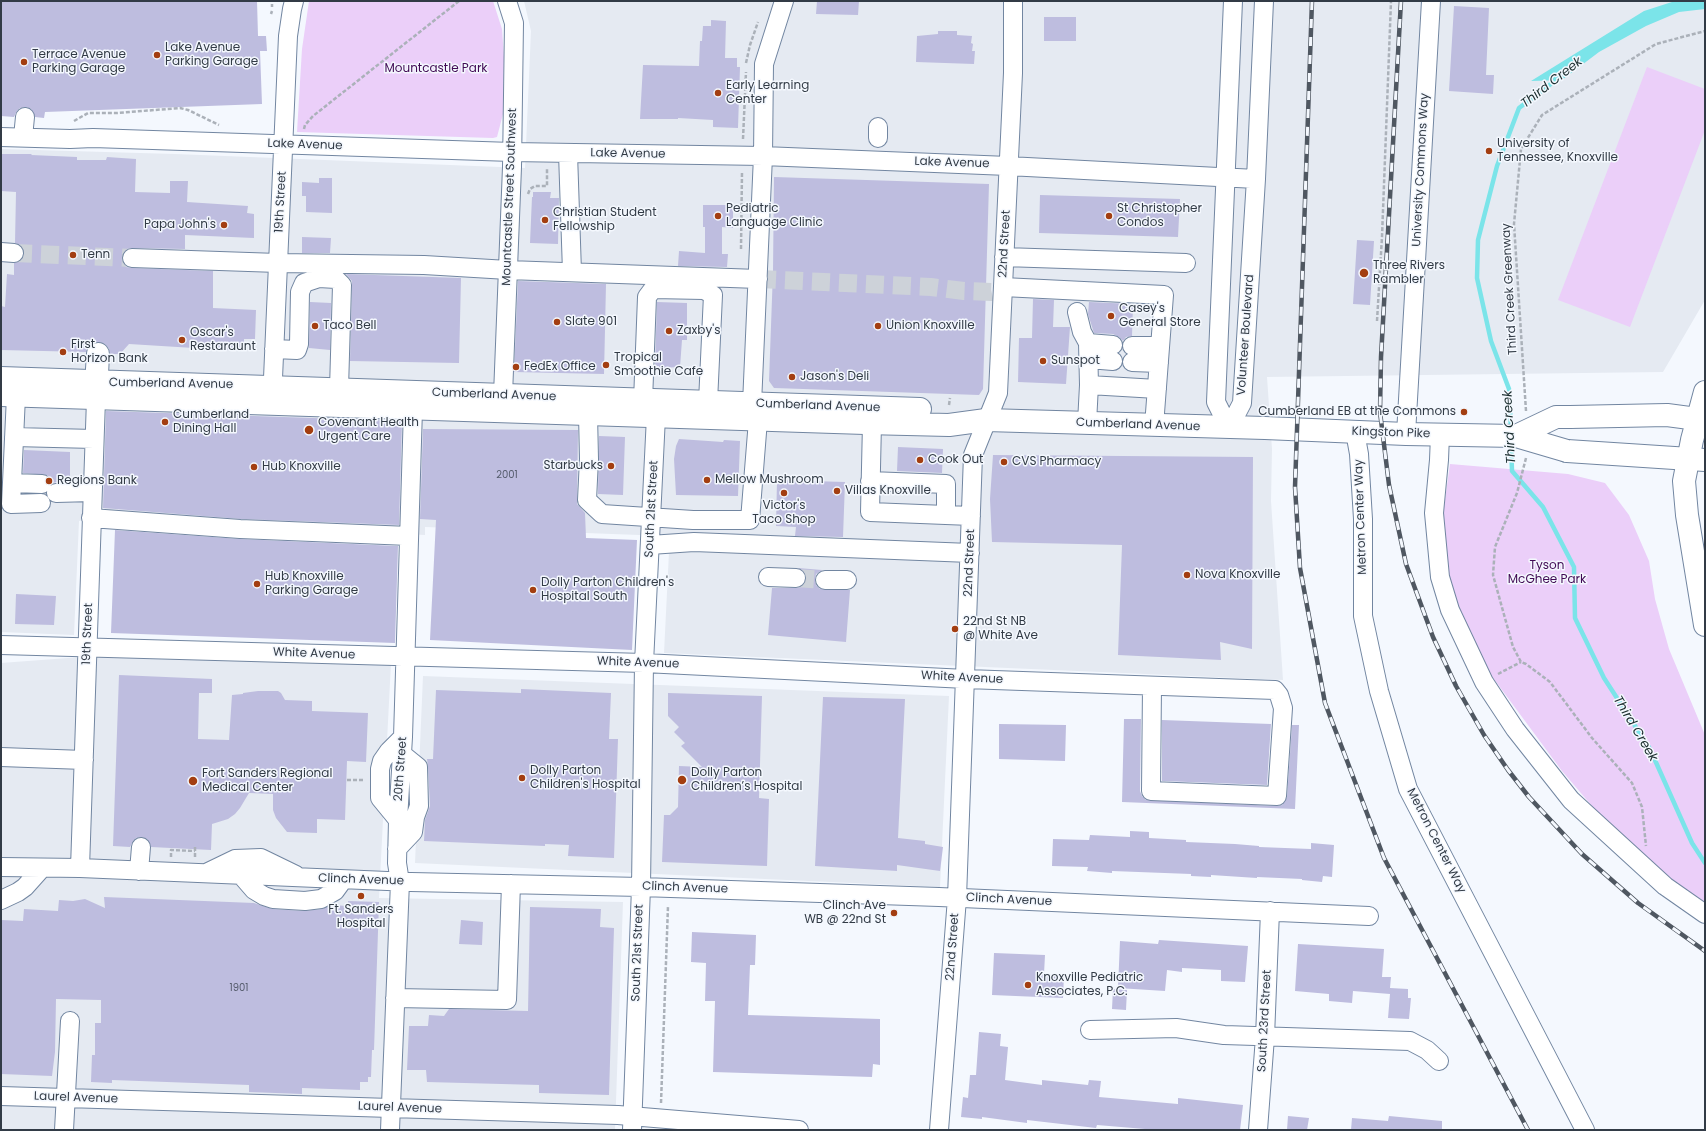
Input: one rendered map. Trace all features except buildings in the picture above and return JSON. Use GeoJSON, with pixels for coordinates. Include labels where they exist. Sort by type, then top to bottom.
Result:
{"type":"FeatureCollection","features":[{"type":"Feature","properties":{"kind":"main road"},"geometry":{"type":"LineString","coordinates":[[96,391],[98,354]]}},
{"type":"Feature","properties":{"kind":"main road","name":"Cumberland Avenue"},"geometry":{"type":"LineString","coordinates":[[1,378],[96,391]]}},
{"type":"Feature","properties":{"kind":"main road","name":"Cumberland Avenue"},"geometry":{"type":"LineString","coordinates":[[273,395],[339,390],[413,400],[503,395],[755,412],[872,424],[949,425],[986,420],[1265,428]]}},
{"type":"Feature","properties":{"kind":"main road","name":"Cumberland Avenue"},"geometry":{"type":"LineString","coordinates":[[8,395],[96,391],[273,395],[413,400],[588,414],[652,406],[708,402],[755,412],[949,410],[986,420]]}},
{"type":"Feature","properties":{"kind":"main road"},"geometry":{"type":"LineString","coordinates":[[1705,392],[1696,460],[1684,481],[1687,515],[1705,625]]}},
{"type":"Feature","properties":{"kind":"main road","name":"Kingston Pike"},"geometry":{"type":"LineString","coordinates":[[1516,436],[1556,417],[1667,415],[1701,420]]}},
{"type":"Feature","properties":{"kind":"main road","name":"Kingston Pike"},"geometry":{"type":"LineString","coordinates":[[1265,428],[1406,434],[1516,436],[1568,451],[1696,460]]}},
{"type":"Feature","properties":{"kind":"street","name":"19th Street"},"geometry":{"type":"LineString","coordinates":[[273,395],[278,263],[292,145],[288,36],[294,1]]}},
{"type":"Feature","properties":{"kind":"street","name":"Mountcastle Street Southwest"},"geometry":{"type":"LineString","coordinates":[[503,395],[512,152],[514,23],[507,1]]}},
{"type":"Feature","properties":{"kind":"street"},"geometry":{"type":"LineString","coordinates":[[588,414],[589,459],[587,500],[602,514],[694,520],[750,520],[755,412],[749,278],[763,156],[764,64],[784,1]]}},
{"type":"Feature","properties":{"kind":"street","name":"22nd Street"},"geometry":{"type":"LineString","coordinates":[[939,1130],[957,898],[973,455],[998,393],[1013,73],[1013,1]]}},
{"type":"Feature","properties":{"kind":"street","name":"Volunteer Boulevard"},"geometry":{"type":"LineString","coordinates":[[1229,428],[1216,402],[1233,1]]}},
{"type":"Feature","properties":{"kind":"street","name":"Volunteer Boulevard"},"geometry":{"type":"LineString","coordinates":[[1229,428],[1242,403],[1256,179],[1264,1]]}},
{"type":"Feature","properties":{"kind":"street","name":"University Commons Way"},"geometry":{"type":"LineString","coordinates":[[1406,434],[1431,1]]}},
{"type":"Feature","properties":{"kind":"street"},"geometry":{"type":"LineString","coordinates":[[29,138],[31,117]]}},
{"type":"Feature","properties":{"kind":"street","name":"Lake Avenue"},"geometry":{"type":"LineString","coordinates":[[1,137],[70,139],[93,138],[547,153],[763,156],[1008,166],[1256,179]]}},
{"type":"Feature","properties":{"kind":"street"},"geometry":{"type":"LineString","coordinates":[[568,153],[572,272]]}},
{"type":"Feature","properties":{"kind":"street"},"geometry":{"type":"LineString","coordinates":[[1004,257],[1186,263]]}},
{"type":"Feature","properties":{"kind":"street"},"geometry":{"type":"LineString","coordinates":[[132,258],[278,263],[424,265],[508,270],[749,278]]}},
{"type":"Feature","properties":{"kind":"street"},"geometry":{"type":"LineString","coordinates":[[274,349],[297,350],[299,344],[300,292],[304,283],[319,278],[336,279],[342,285],[339,390]]}},
{"type":"Feature","properties":{"kind":"street"},"geometry":{"type":"LineString","coordinates":[[1003,287],[1164,295],[1154,426]]}},
{"type":"Feature","properties":{"kind":"street","name":"South 21st Street"},"geometry":{"type":"LineString","coordinates":[[632,1123],[641,887],[644,663],[651,517],[652,406],[647,297],[654,289],[704,290],[713,295],[708,402]]}},
{"type":"Feature","properties":{"kind":"street"},"geometry":{"type":"LineString","coordinates":[[1077,312],[1089,351],[1088,423]]}},
{"type":"Feature","properties":{"kind":"street"},"geometry":{"type":"LineString","coordinates":[[1089,351],[1113,353]]}},
{"type":"Feature","properties":{"kind":"street"},"geometry":{"type":"LineString","coordinates":[[1132,354],[1159,355]]}},
{"type":"Feature","properties":{"kind":"street"},"geometry":{"type":"LineString","coordinates":[[1089,385],[1157,389]]}},
{"type":"Feature","properties":{"kind":"street","name":"19th Street"},"geometry":{"type":"LineString","coordinates":[[80,868],[91,518],[84,492],[94,439],[96,391]]}},
{"type":"Feature","properties":{"kind":"street"},"geometry":{"type":"LineString","coordinates":[[8,395],[14,437],[12,488],[49,494],[66,502],[84,492]]}},
{"type":"Feature","properties":{"kind":"street","name":"20th Street"},"geometry":{"type":"LineString","coordinates":[[390,1130],[400,882],[397,863],[397,849],[403,746],[413,400]]}},
{"type":"Feature","properties":{"kind":"street"},"geometry":{"type":"LineString","coordinates":[[872,424],[870,512],[971,516]]}},
{"type":"Feature","properties":{"kind":"street","name":"Metron Center Way"},"geometry":{"type":"LineString","coordinates":[[1355,432],[1359,454],[1363,519],[1363,616],[1379,691],[1408,789],[1585,1130]]}},
{"type":"Feature","properties":{"kind":"street"},"geometry":{"type":"LineString","coordinates":[[1440,435],[1434,513],[1440,577],[1450,610],[1484,682],[1515,729],[1571,800],[1665,886],[1705,914]]}},
{"type":"Feature","properties":{"kind":"street"},"geometry":{"type":"LineString","coordinates":[[14,437],[94,439]]}},
{"type":"Feature","properties":{"kind":"street"},"geometry":{"type":"LineString","coordinates":[[870,481],[946,484],[946,515]]}},
{"type":"Feature","properties":{"kind":"street"},"geometry":{"type":"LineString","coordinates":[[91,518],[240,529],[409,536]]}},
{"type":"Feature","properties":{"kind":"street"},"geometry":{"type":"LineString","coordinates":[[650,545],[694,542],[970,553]]}},
{"type":"Feature","properties":{"kind":"street"},"geometry":{"type":"LineString","coordinates":[[768,577],[796,578]]}},
{"type":"Feature","properties":{"kind":"street"},"geometry":{"type":"LineString","coordinates":[[825,580],[847,580]]}},
{"type":"Feature","properties":{"kind":"street","name":"White Avenue"},"geometry":{"type":"LineString","coordinates":[[1,646],[644,663],[966,679],[1275,690],[1283,708],[1278,796],[1151,791],[1152,686]]}},
{"type":"Feature","properties":{"kind":"street"},"geometry":{"type":"LineString","coordinates":[[397,849],[413,832],[415,817],[419,806],[418,767],[403,746]]}},
{"type":"Feature","properties":{"kind":"street"},"geometry":{"type":"LineString","coordinates":[[1,757],[84,760]]}},
{"type":"Feature","properties":{"kind":"street"},"geometry":{"type":"LineString","coordinates":[[134,871],[135,847]]}},
{"type":"Feature","properties":{"kind":"street"},"geometry":{"type":"LineString","coordinates":[[204,874],[235,859],[261,858],[302,878]]}},
{"type":"Feature","properties":{"kind":"street","name":"Clinch Avenue"},"geometry":{"type":"LineString","coordinates":[[1,867],[80,868],[400,882],[641,887],[957,898],[1369,916]]}},
{"type":"Feature","properties":{"kind":"street"},"geometry":{"type":"LineString","coordinates":[[1,900],[25,887],[42,868]]}},
{"type":"Feature","properties":{"kind":"street"},"geometry":{"type":"LineString","coordinates":[[241,875],[254,890],[264,896],[274,899],[305,901],[321,899],[335,891],[343,880]]}},
{"type":"Feature","properties":{"kind":"street"},"geometry":{"type":"LineString","coordinates":[[395,998],[507,1000],[511,884]]}},
{"type":"Feature","properties":{"kind":"street","name":"South 23rd Street"},"geometry":{"type":"LineString","coordinates":[[1258,1130],[1265,1036],[1270,911]]}},
{"type":"Feature","properties":{"kind":"street"},"geometry":{"type":"LineString","coordinates":[[64,1130],[70,1021]]}},
{"type":"Feature","properties":{"kind":"street"},"geometry":{"type":"LineString","coordinates":[[1090,1030],[1176,1028],[1224,1034],[1410,1041],[1427,1050],[1439,1061]]}},
{"type":"Feature","properties":{"kind":"street","name":"Laurel Avenue"},"geometry":{"type":"LineString","coordinates":[[1,1096],[391,1107],[632,1123],[799,1130]]}},
{"type":"Feature","properties":{"kind":"path"},"geometry":{"type":"LineString","coordinates":[[292,145],[305,125],[313,116],[459,1]]}},
{"type":"Feature","properties":{"kind":"path"},"geometry":{"type":"LineString","coordinates":[[1377,321],[1382,237],[1391,1]]}},
{"type":"Feature","properties":{"kind":"path","name":"Third Creek Greenway"},"geometry":{"type":"LineString","coordinates":[[1526,414],[1514,224],[1521,149],[1542,115],[1656,44],[1705,31]]}},
{"type":"Feature","properties":{"kind":"path"},"geometry":{"type":"LineString","coordinates":[[74,120],[88,113],[117,113],[180,108],[188,110],[221,126]]}},
{"type":"Feature","properties":{"kind":"path"},"geometry":{"type":"LineString","coordinates":[[528,195],[530,189],[534,186],[547,186],[547,153]]}},
{"type":"Feature","properties":{"kind":"path"},"geometry":{"type":"LineString","coordinates":[[742,156],[749,278]]}},
{"type":"Feature","properties":{"kind":"path"},"geometry":{"type":"LineString","coordinates":[[949,405],[950,398]]}},
{"type":"Feature","properties":{"kind":"path"},"geometry":{"type":"LineString","coordinates":[[1517,493],[1495,547],[1493,575],[1513,647],[1520,662],[1526,664],[1550,682],[1592,738],[1632,783],[1642,806],[1646,853]]}},
{"type":"Feature","properties":{"kind":"path"},"geometry":{"type":"LineString","coordinates":[[1484,682],[1520,662]]}},
{"type":"Feature","properties":{"kind":"path"},"geometry":{"type":"LineString","coordinates":[[170,861],[171,850],[195,851],[195,845]]}},
{"type":"Feature","properties":{"kind":"path"},"geometry":{"type":"LineString","coordinates":[[661,1104],[668,906]]}},
{"type":"Feature","properties":{"kind":"shaded area"},"geometry":{"type":"Polygon","coordinates":[[[524,1],[1705,1],[1705,300],[1663,372],[1267,377],[1272,449],[1271,501],[1283,680],[664,653],[669,552],[666,536],[425,527],[425,535],[91,518],[79,521],[74,635],[1,632],[1,149],[175,154],[525,168],[531,31],[524,1]]]}},
{"type":"Feature","properties":{"kind":"shaded area","name":"Fort Sanders Regional Medical Center"},"geometry":{"type":"Polygon","coordinates":[[[108,655],[391,663],[379,898],[623,902],[615,1130],[1,1130],[1,663],[108,655]]]}},
{"type":"Feature","properties":{"kind":"shaded area","name":"Dolly Parton Children’s Hospital"},"geometry":{"type":"Polygon","coordinates":[[[423,676],[949,696],[940,887],[415,863],[423,676]]]}},
{"type":"Feature","properties":{"kind":"green space","name":"Mountcastle Park"},"geometry":{"type":"Polygon","coordinates":[[[309,1],[493,1],[502,29],[504,57],[503,114],[497,137],[297,132],[302,49],[309,1]]]}},
{"type":"Feature","properties":{"kind":"green space"},"geometry":{"type":"Polygon","coordinates":[[[1647,67],[1705,89],[1705,130],[1630,327],[1558,300],[1647,67]]]}},
{"type":"Feature","properties":{"kind":"green space","name":"Tyson McGhee Park"},"geometry":{"type":"Polygon","coordinates":[[[1450,464],[1568,474],[1605,483],[1629,515],[1649,561],[1655,599],[1669,649],[1705,735],[1705,911],[1598,813],[1562,771],[1485,667],[1452,599],[1441,528],[1450,464]]]}},
{"type":"Feature","properties":{"kind":"water","name":"Third Creek"},"geometry":{"type":"Polygon","coordinates":[[[1675,1],[1705,1],[1705,9],[1679,12],[1646,26],[1599,52],[1562,80],[1531,81],[1644,11],[1675,1]]]}},
{"type":"Feature","properties":{"kind":"waterway","name":"Third Creek"},"geometry":{"type":"LineString","coordinates":[[1511,430],[1509,389],[1491,341],[1477,278],[1478,240],[1497,166],[1519,108],[1560,77]]}},
{"type":"Feature","properties":{"kind":"waterway","name":"Third Creek"},"geometry":{"type":"LineString","coordinates":[[1511,441],[1512,471],[1543,507],[1574,567],[1575,618],[1604,678],[1650,749],[1692,843],[1705,863]]}},
{"type":"Feature","properties":{"kind":"tunnel"},"geometry":{"type":"LineString","coordinates":[[14,253],[132,258]]}},
{"type":"Feature","properties":{"kind":"tunnel"},"geometry":{"type":"LineString","coordinates":[[758,279],[931,287],[964,291],[991,292],[1003,289]]}},
{"type":"Feature","properties":{"kind":"tunnel"},"geometry":{"type":"LineString","coordinates":[[41,493],[56,493]]}},
{"type":"Feature","properties":{"kind":"tunnel"},"geometry":{"type":"LineString","coordinates":[[796,578],[825,580]]}},
{"type":"Feature","properties":{"kind":"railway"},"geometry":{"type":"LineString","coordinates":[[1312,1],[1295,487],[1300,568],[1325,703],[1384,858],[1528,1130]]}},
{"type":"Feature","properties":{"kind":"railway"},"geometry":{"type":"LineString","coordinates":[[1401,1],[1381,357],[1380,412],[1389,485],[1406,564],[1433,637],[1456,686],[1484,735],[1508,770],[1529,797],[1582,854],[1638,903],[1705,951]]}},
{"type":"Feature","properties":{"kind":"place","name":"Lake Avenue Parking Garage"},"geometry":{"type":"Point","coordinates":[157,55]}},
{"type":"Feature","properties":{"kind":"place","name":"Terrace Avenue Parking Garage"},"geometry":{"type":"Point","coordinates":[24,62]}},
{"type":"Feature","properties":{"kind":"place","name":"Early Learning Center"},"geometry":{"type":"Point","coordinates":[718,93]}},
{"type":"Feature","properties":{"kind":"place","name":"University of Tennessee, Knoxville"},"geometry":{"type":"Point","coordinates":[1489,151]}},
{"type":"Feature","properties":{"kind":"place","name":"Pediatric Language Clinic"},"geometry":{"type":"Point","coordinates":[718,216]}},
{"type":"Feature","properties":{"kind":"place","name":"St Christopher Condos"},"geometry":{"type":"Point","coordinates":[1109,216]}},
{"type":"Feature","properties":{"kind":"place","name":"Christian Student Fellowship"},"geometry":{"type":"Point","coordinates":[545,220]}},
{"type":"Feature","properties":{"kind":"place","name":"Papa John's"},"geometry":{"type":"Point","coordinates":[224,225]}},
{"type":"Feature","properties":{"kind":"place","name":"Tenn"},"geometry":{"type":"Point","coordinates":[73,255]}},
{"type":"Feature","properties":{"kind":"place","name":"Three Rivers Rambler"},"geometry":{"type":"Point","coordinates":[1364,273]}},
{"type":"Feature","properties":{"kind":"place","name":"Casey's General Store"},"geometry":{"type":"Point","coordinates":[1111,316]}},
{"type":"Feature","properties":{"kind":"place","name":"Slate 901"},"geometry":{"type":"Point","coordinates":[557,322]}},
{"type":"Feature","properties":{"kind":"place","name":"Taco Bell"},"geometry":{"type":"Point","coordinates":[315,326]}},
{"type":"Feature","properties":{"kind":"place","name":"Union Knoxville"},"geometry":{"type":"Point","coordinates":[878,326]}},
{"type":"Feature","properties":{"kind":"place","name":"Zaxby's"},"geometry":{"type":"Point","coordinates":[669,331]}},
{"type":"Feature","properties":{"kind":"place","name":"Oscar's Restaraunt"},"geometry":{"type":"Point","coordinates":[182,340]}},
{"type":"Feature","properties":{"kind":"place","name":"First Horizon Bank"},"geometry":{"type":"Point","coordinates":[63,352]}},
{"type":"Feature","properties":{"kind":"place","name":"Sunspot"},"geometry":{"type":"Point","coordinates":[1043,361]}},
{"type":"Feature","properties":{"kind":"place","name":"Tropical Smoothie Cafe"},"geometry":{"type":"Point","coordinates":[606,365]}},
{"type":"Feature","properties":{"kind":"place","name":"FedEx Office"},"geometry":{"type":"Point","coordinates":[516,367]}},
{"type":"Feature","properties":{"kind":"place","name":"Jason's Deli"},"geometry":{"type":"Point","coordinates":[792,377]}},
{"type":"Feature","properties":{"kind":"place","name":"Cumberland EB at the Commons"},"geometry":{"type":"Point","coordinates":[1464,412]}},
{"type":"Feature","properties":{"kind":"place","name":"Cumberland Dining Hall"},"geometry":{"type":"Point","coordinates":[165,422]}},
{"type":"Feature","properties":{"kind":"place","name":"Covenant Health Urgent Care"},"geometry":{"type":"Point","coordinates":[309,430]}},
{"type":"Feature","properties":{"kind":"place","name":"Cook Out"},"geometry":{"type":"Point","coordinates":[920,460]}},
{"type":"Feature","properties":{"kind":"place","name":"CVS Pharmacy"},"geometry":{"type":"Point","coordinates":[1004,462]}},
{"type":"Feature","properties":{"kind":"place","name":"Starbucks"},"geometry":{"type":"Point","coordinates":[611,466]}},
{"type":"Feature","properties":{"kind":"place","name":"Hub Knoxville"},"geometry":{"type":"Point","coordinates":[254,467]}},
{"type":"Feature","properties":{"kind":"place","name":"Mellow Mushroom"},"geometry":{"type":"Point","coordinates":[707,480]}},
{"type":"Feature","properties":{"kind":"place","name":"Regions Bank"},"geometry":{"type":"Point","coordinates":[49,481]}},
{"type":"Feature","properties":{"kind":"place","name":"Villas Knoxville"},"geometry":{"type":"Point","coordinates":[837,491]}},
{"type":"Feature","properties":{"kind":"place","name":"Victor's Taco Shop"},"geometry":{"type":"Point","coordinates":[784,493]}},
{"type":"Feature","properties":{"kind":"place","name":"Nova Knoxville"},"geometry":{"type":"Point","coordinates":[1187,575]}},
{"type":"Feature","properties":{"kind":"place","name":"Hub Knoxville Parking Garage"},"geometry":{"type":"Point","coordinates":[257,584]}},
{"type":"Feature","properties":{"kind":"place","name":"Dolly Parton Children's Hospital South"},"geometry":{"type":"Point","coordinates":[533,590]}},
{"type":"Feature","properties":{"kind":"place","name":"22nd St NB @ White Ave"},"geometry":{"type":"Point","coordinates":[955,629]}},
{"type":"Feature","properties":{"kind":"place","name":"Dolly Parton Children's Hospital"},"geometry":{"type":"Point","coordinates":[522,778]}},
{"type":"Feature","properties":{"kind":"place","name":"Dolly Parton Children’s Hospital"},"geometry":{"type":"Point","coordinates":[682,780]}},
{"type":"Feature","properties":{"kind":"place","name":"Fort Sanders Regional Medical Center"},"geometry":{"type":"Point","coordinates":[193,781]}},
{"type":"Feature","properties":{"kind":"place","name":"Ft. Sanders Hospital"},"geometry":{"type":"Point","coordinates":[361,896]}},
{"type":"Feature","properties":{"kind":"place","name":"Clinch Ave WB @ 22nd St"},"geometry":{"type":"Point","coordinates":[894,913]}},
{"type":"Feature","properties":{"kind":"place","name":"Knoxville Pediatric Associates, P.C."},"geometry":{"type":"Point","coordinates":[1028,985]}}]}
